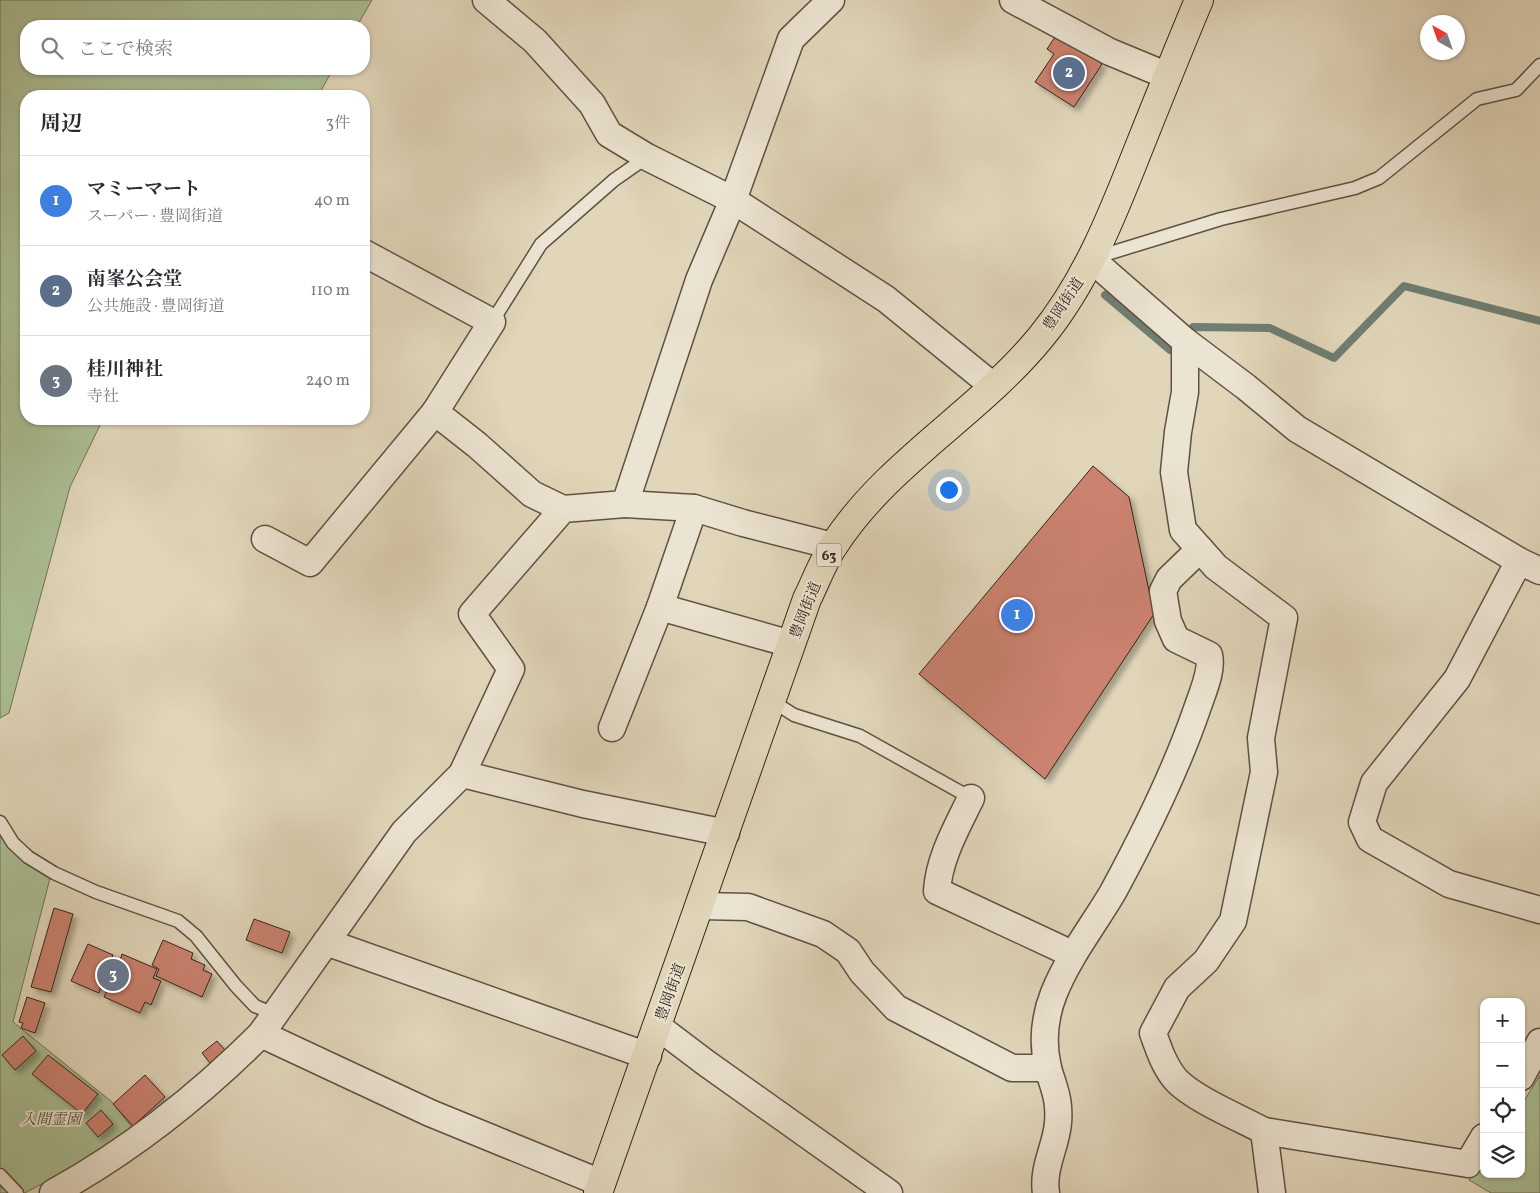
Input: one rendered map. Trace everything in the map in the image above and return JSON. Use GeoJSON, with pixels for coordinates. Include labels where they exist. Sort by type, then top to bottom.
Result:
{"type":"FeatureCollection","features":[{"type":"Feature","properties":{"kind":"main road","name":"豊岡街道"},"geometry":{"type":"LineString","coordinates":[[599,1188],[701,906],[807,599],[833,546],[858,513],[886,483],[993,386],[1040,338],[1069,300],[1092,259],[1112,216],[1199,0]]}},
{"type":"Feature","properties":{"kind":"street"},"geometry":{"type":"LineString","coordinates":[[486,0],[535,41],[592,104],[608,134],[647,157],[733,200],[886,299],[993,386]]}},
{"type":"Feature","properties":{"kind":"street"},"geometry":{"type":"LineString","coordinates":[[625,504],[699,280],[733,200],[791,39],[831,0]]}},
{"type":"Feature","properties":{"kind":"street"},"geometry":{"type":"LineString","coordinates":[[1013,0],[1110,52],[1168,76]]}},
{"type":"Feature","properties":{"kind":"street"},"geometry":{"type":"LineString","coordinates":[[265,539],[310,564],[435,412],[492,322],[370,256]]}},
{"type":"Feature","properties":{"kind":"street"},"geometry":{"type":"LineString","coordinates":[[1092,259],[1185,341],[1246,387],[1297,430],[1529,566],[1457,679],[1374,783],[1362,822],[1370,839],[1449,884],[1540,910]]}},
{"type":"Feature","properties":{"kind":"street"},"geometry":{"type":"LineString","coordinates":[[1185,341],[1185,392],[1174,472],[1183,530],[1216,567],[1284,618],[1261,738],[1264,772],[1233,921],[1206,961],[1178,988],[1154,1033],[1162,1059],[1178,1081],[1214,1105],[1264,1131],[1468,1164],[1480,1144]]}},
{"type":"Feature","properties":{"kind":"street"},"geometry":{"type":"LineString","coordinates":[[435,412],[477,445],[532,494],[563,509],[625,504],[694,508],[833,546]]}},
{"type":"Feature","properties":{"kind":"street"},"geometry":{"type":"LineString","coordinates":[[612,728],[660,607],[694,508]]}},
{"type":"Feature","properties":{"kind":"street"},"geometry":{"type":"LineString","coordinates":[[53,1193],[99,1167],[147,1132],[236,1060],[268,1024],[404,832],[462,774],[511,669],[472,614],[563,509]]}},
{"type":"Feature","properties":{"kind":"street"},"geometry":{"type":"LineString","coordinates":[[1046,1193],[1044,1179],[1058,1123],[1057,1093],[1048,1068],[1044,1043],[1045,1020],[1054,993],[1072,954],[1112,893],[1167,788],[1199,702],[1211,662],[1209,655],[1176,639],[1168,621],[1163,591],[1169,579],[1200,549]]}},
{"type":"Feature","properties":{"kind":"street"},"geometry":{"type":"LineString","coordinates":[[660,607],[791,644]]}},
{"type":"Feature","properties":{"kind":"street"},"geometry":{"type":"LineString","coordinates":[[462,774],[583,804],[726,833]]}},
{"type":"Feature","properties":{"kind":"street"},"geometry":{"type":"LineString","coordinates":[[972,798],[952,836],[938,879],[937,890],[1072,954]]}},
{"type":"Feature","properties":{"kind":"street"},"geometry":{"type":"LineString","coordinates":[[701,906],[748,907],[823,934],[848,950],[862,972],[896,1008],[1012,1068],[1048,1068]]}},
{"type":"Feature","properties":{"kind":"street"},"geometry":{"type":"LineString","coordinates":[[326,942],[648,1056]]}},
{"type":"Feature","properties":{"kind":"street"},"geometry":{"type":"LineString","coordinates":[[268,1024],[430,1113],[599,1188]]}},
{"type":"Feature","properties":{"kind":"street"},"geometry":{"type":"LineString","coordinates":[[658,1026],[706,1064],[889,1193]]}},
{"type":"Feature","properties":{"kind":"street"},"geometry":{"type":"LineString","coordinates":[[1525,1070],[1540,1042]]}},
{"type":"Feature","properties":{"kind":"street"},"geometry":{"type":"LineString","coordinates":[[1264,1131],[1272,1193]]}},
{"type":"Feature","properties":{"kind":"lane"},"geometry":{"type":"LineString","coordinates":[[1092,259],[1221,219],[1355,188],[1379,178],[1477,100],[1516,90],[1540,65]]}},
{"type":"Feature","properties":{"kind":"lane"},"geometry":{"type":"LineString","coordinates":[[492,322],[542,244],[614,180],[647,157]]}},
{"type":"Feature","properties":{"kind":"lane"},"geometry":{"type":"LineString","coordinates":[[772,701],[794,715],[860,736],[972,798]]}},
{"type":"Feature","properties":{"kind":"lane"},"geometry":{"type":"LineString","coordinates":[[0,822],[12,843],[28,857],[54,873],[96,892],[178,921],[196,936],[268,1024]]}},
{"type":"Feature","properties":{"kind":"lane"},"geometry":{"type":"LineString","coordinates":[[0,1175],[17,1193]]}},
{"type":"Feature","properties":{"kind":"green space"},"geometry":{"type":"Polygon","coordinates":[[[0,0],[372,0],[360,20],[20,20],[20,75],[330,75],[321,90],[20,90],[20,425],[100,425],[70,487],[9,713],[0,718],[0,0]]]}},
{"type":"Feature","properties":{"kind":"green space","name":"入間霊園"},"geometry":{"type":"Polygon","coordinates":[[[0,834],[15,854],[50,878],[13,1022],[112,1102],[132,1127],[99,1153],[25,1193],[0,1193],[0,834]]]}},
{"type":"Feature","properties":{"kind":"green space"},"geometry":{"type":"Polygon","coordinates":[[[1540,1075],[1540,1193],[1491,1193],[1469,1180],[1480,1167],[1480,1178],[1525,1178],[1525,1099],[1540,1075]]]}},
{"type":"Feature","properties":{"kind":"building"},"geometry":{"type":"Polygon","coordinates":[[[1057,34],[1102,64],[1074,107],[1035,82],[1054,54],[1047,49],[1057,34]]]}},
{"type":"Feature","properties":{"kind":"building"},"geometry":{"type":"Polygon","coordinates":[[[1093,466],[1129,497],[1154,614],[1045,779],[919,674],[1093,466]]]}},
{"type":"Feature","properties":{"kind":"building"},"geometry":{"type":"Polygon","coordinates":[[[54,908],[73,914],[51,992],[31,987],[54,908]]]}},
{"type":"Feature","properties":{"kind":"building"},"geometry":{"type":"Polygon","coordinates":[[[254,919],[290,932],[282,953],[246,940],[254,919]]]}},
{"type":"Feature","properties":{"kind":"building"},"geometry":{"type":"Polygon","coordinates":[[[163,940],[193,953],[191,959],[205,965],[203,970],[212,974],[202,997],[156,976],[159,969],[152,965],[163,940]]]}},
{"type":"Feature","properties":{"kind":"building"},"geometry":{"type":"Polygon","coordinates":[[[88,944],[113,955],[111,960],[119,963],[122,954],[157,969],[153,978],[161,981],[151,1005],[145,1002],[140,1013],[104,997],[108,988],[101,985],[99,993],[71,981],[88,944]]]}},
{"type":"Feature","properties":{"kind":"building"},"geometry":{"type":"Polygon","coordinates":[[[27,997],[45,1003],[35,1033],[21,1028],[23,1023],[19,1022],[27,997]]]}},
{"type":"Feature","properties":{"kind":"building"},"geometry":{"type":"Polygon","coordinates":[[[23,1036],[36,1051],[15,1070],[2,1055],[23,1036]]]}},
{"type":"Feature","properties":{"kind":"building"},"geometry":{"type":"Polygon","coordinates":[[[217,1041],[225,1050],[210,1063],[202,1053],[217,1041]]]}},
{"type":"Feature","properties":{"kind":"building"},"geometry":{"type":"Polygon","coordinates":[[[48,1055],[98,1094],[82,1114],[32,1074],[48,1055]]]}},
{"type":"Feature","properties":{"kind":"building"},"geometry":{"type":"Polygon","coordinates":[[[145,1075],[165,1097],[133,1126],[113,1104],[145,1075]]]}},
{"type":"Feature","properties":{"kind":"building"},"geometry":{"type":"Polygon","coordinates":[[[101,1110],[113,1124],[98,1137],[86,1123],[101,1110]]]}},
{"type":"Feature","properties":{"kind":"waterway"},"geometry":{"type":"LineString","coordinates":[[1105,295],[1170,350],[1193,327],[1270,328],[1334,358],[1404,286],[1540,321]]}},
{"type":"Feature","properties":{"kind":"place","name":"南峯公会堂"},"geometry":{"type":"Point","coordinates":[1069,73]}},
{"type":"Feature","properties":{"kind":"place","name":"マミーマート"},"geometry":{"type":"Point","coordinates":[1017,615]}},
{"type":"Feature","properties":{"kind":"place","name":"桂川神社"},"geometry":{"type":"Point","coordinates":[113,975]}}]}
